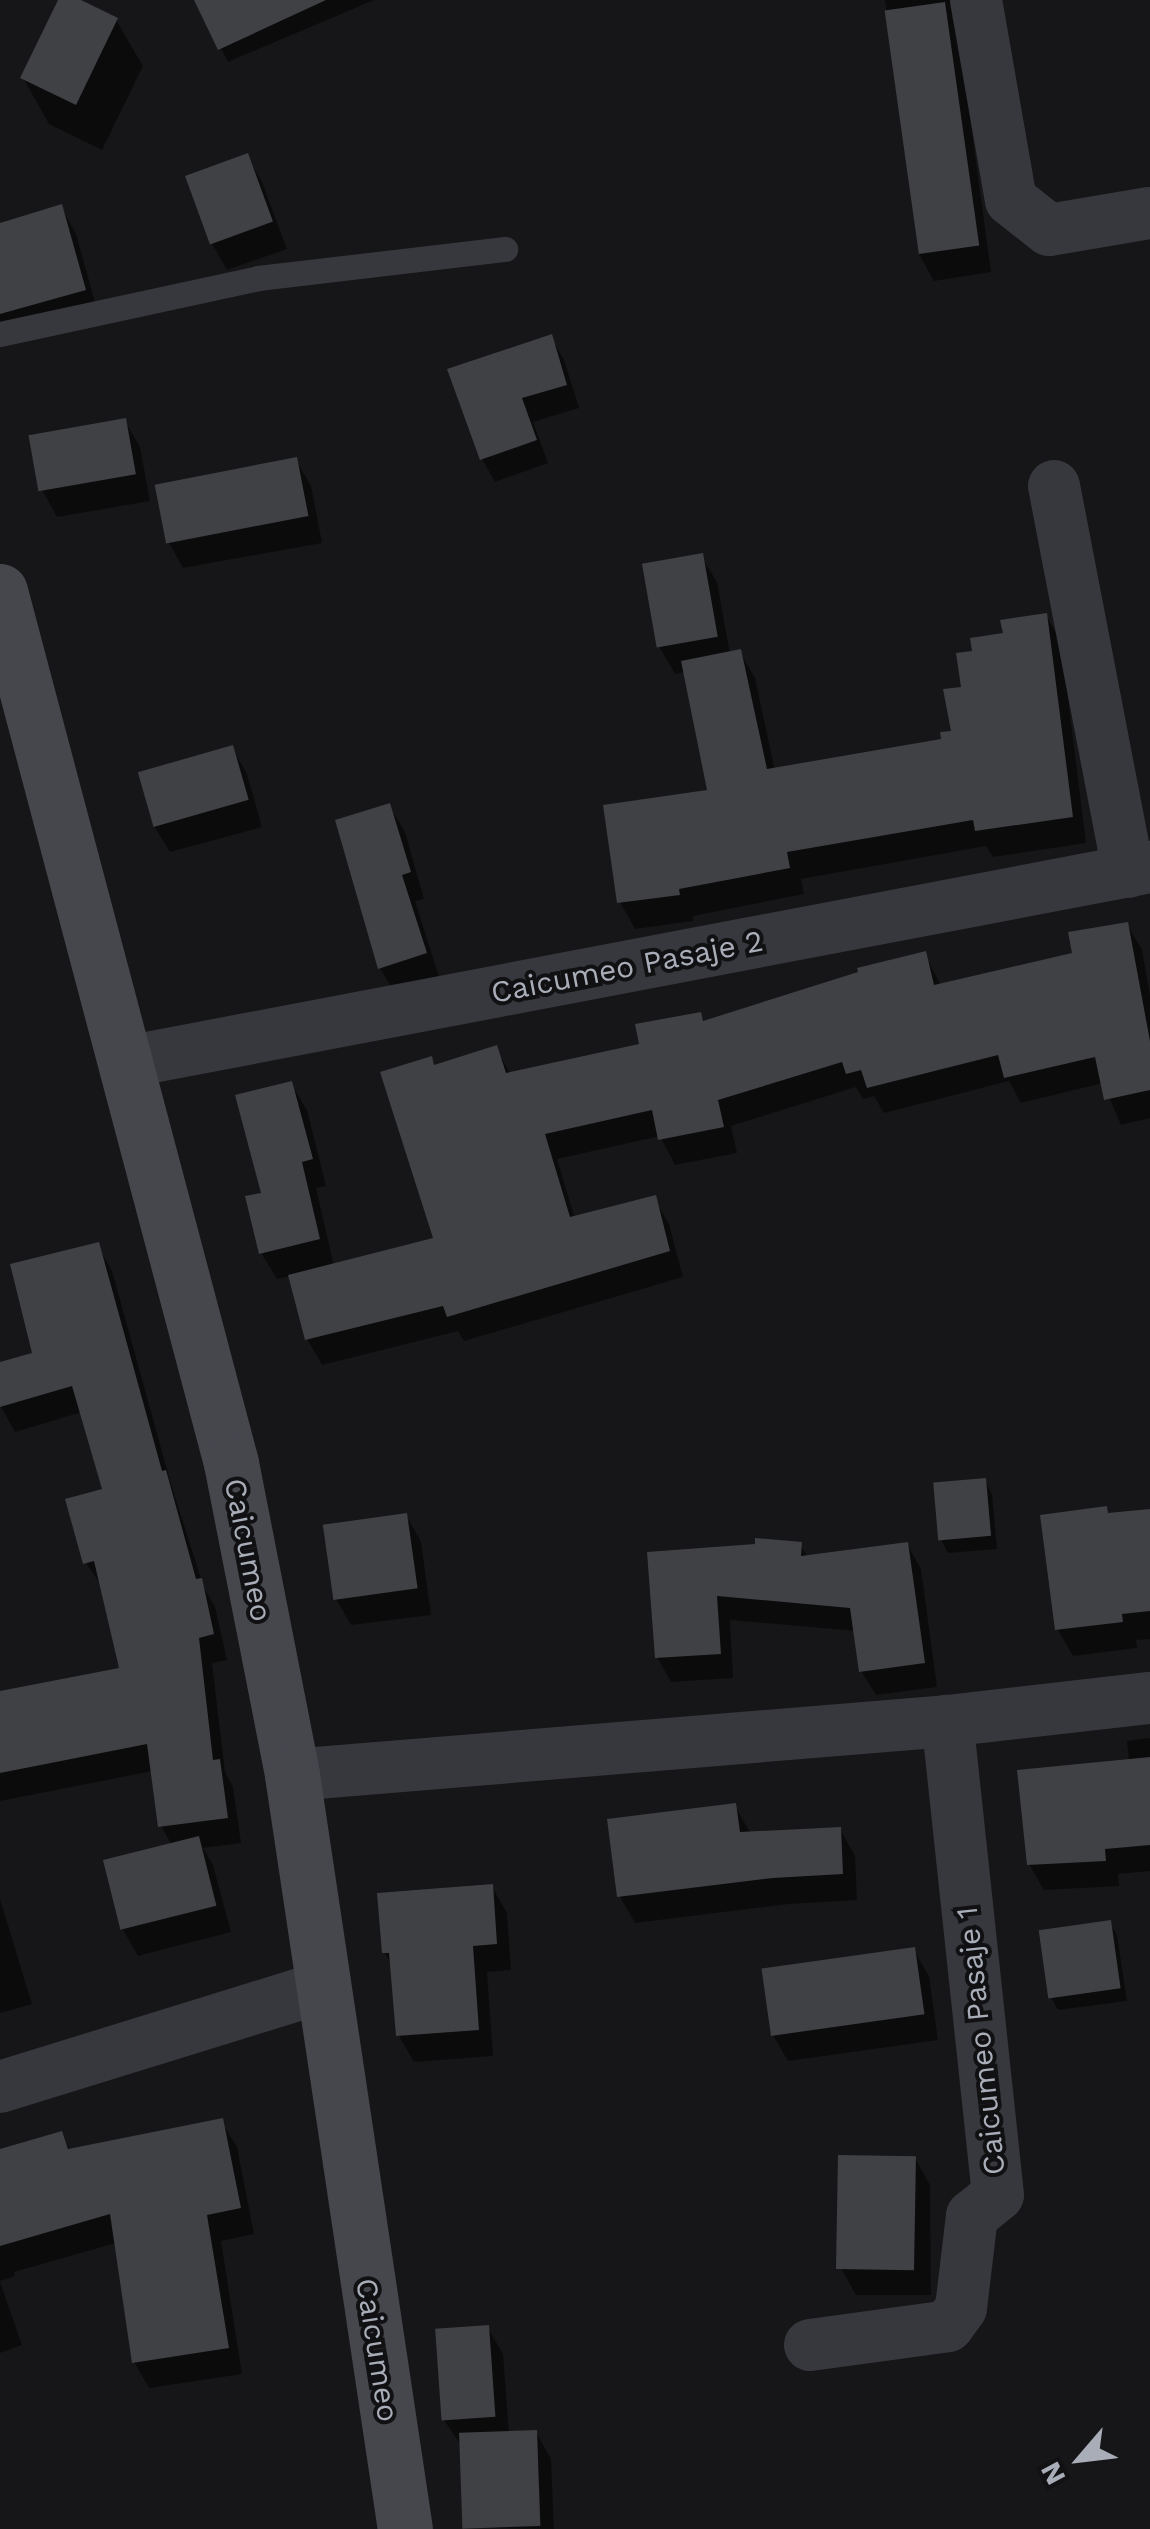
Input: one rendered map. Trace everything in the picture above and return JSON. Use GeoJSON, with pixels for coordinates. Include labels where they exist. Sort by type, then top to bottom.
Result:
{"type":"FeatureCollection","features":[{"type":"Feature","properties":{"kind":"street"},"geometry":{"type":"LineString","coordinates":[[976,0],[1011,200],[1049,230],[1150,212]]}},
{"type":"Feature","properties":{"kind":"street","name":"Caicumeo Pasaje 2"},"geometry":{"type":"LineString","coordinates":[[126,1062],[1139,869],[1054,486]]}},
{"type":"Feature","properties":{"kind":"street","name":"Caicumeo"},"geometry":{"type":"LineString","coordinates":[[0,591],[231,1463],[292,1776],[320,1988],[405,2529]]}},
{"type":"Feature","properties":{"kind":"street"},"geometry":{"type":"LineString","coordinates":[[292,1776],[947,1720],[1150,1698]]}},
{"type":"Feature","properties":{"kind":"street","name":"Caicumeo Pasaje 1"},"geometry":{"type":"LineString","coordinates":[[810,2345],[948,2326],[961,2308],[972,2216],[998,2194],[947,1720]]}},
{"type":"Feature","properties":{"kind":"street"},"geometry":{"type":"LineString","coordinates":[[0,2087],[320,1988]]}},
{"type":"Feature","properties":{"kind":"lane"},"geometry":{"type":"LineString","coordinates":[[0,334],[258,278],[505,249]]}},
{"type":"Feature","properties":{"kind":"building"},"geometry":{"type":"Polygon","coordinates":[[[58,0],[81,0],[118,18],[76,105],[20,78],[58,0]]]}},
{"type":"Feature","properties":{"kind":"building"},"geometry":{"type":"Polygon","coordinates":[[[194,0],[326,0],[218,50],[194,0]]]}},
{"type":"Feature","properties":{"kind":"building"},"geometry":{"type":"Polygon","coordinates":[[[945,2],[979,246],[919,254],[885,10],[945,2]]]}},
{"type":"Feature","properties":{"kind":"building"},"geometry":{"type":"Polygon","coordinates":[[[248,153],[273,222],[210,245],[185,176],[248,153]]]}},
{"type":"Feature","properties":{"kind":"building"},"geometry":{"type":"Polygon","coordinates":[[[62,204],[86,290],[0,314],[0,223],[62,204]]]}},
{"type":"Feature","properties":{"kind":"building"},"geometry":{"type":"Polygon","coordinates":[[[552,334],[567,385],[522,398],[537,440],[480,460],[447,369],[552,334]]]}},
{"type":"Feature","properties":{"kind":"building"},"geometry":{"type":"Polygon","coordinates":[[[126,418],[136,474],[38,491],[29,435],[126,418]]]}},
{"type":"Feature","properties":{"kind":"building"},"geometry":{"type":"Polygon","coordinates":[[[297,457],[308,516],[166,544],[155,485],[297,457]]]}},
{"type":"Feature","properties":{"kind":"building"},"geometry":{"type":"Polygon","coordinates":[[[703,553],[718,637],[657,647],[642,564],[703,553]]]}},
{"type":"Feature","properties":{"kind":"building"},"geometry":{"type":"Polygon","coordinates":[[[1047,613],[1073,817],[975,831],[973,820],[787,852],[790,868],[679,889],[680,895],[617,903],[603,805],[707,790],[681,661],[741,649],[767,769],[941,739],[940,732],[951,731],[943,689],[961,687],[956,653],[972,651],[970,638],[1003,633],[1000,620],[1047,613]]]}},
{"type":"Feature","properties":{"kind":"building"},"geometry":{"type":"Polygon","coordinates":[[[233,745],[249,800],[154,827],[138,772],[233,745]]]}},
{"type":"Feature","properties":{"kind":"building"},"geometry":{"type":"Polygon","coordinates":[[[390,803],[411,872],[402,875],[427,953],[378,969],[335,820],[390,803]]]}},
{"type":"Feature","properties":{"kind":"building"},"geometry":{"type":"Polygon","coordinates":[[[1128,922],[1150,1041],[1150,1090],[1104,1100],[1095,1057],[1004,1078],[998,1055],[867,1088],[861,1070],[846,1074],[842,1062],[718,1100],[724,1127],[658,1140],[652,1110],[545,1134],[570,1217],[656,1195],[670,1251],[447,1317],[443,1306],[305,1340],[288,1275],[433,1238],[380,1072],[432,1056],[434,1065],[497,1045],[506,1073],[639,1044],[635,1024],[701,1012],[703,1021],[858,972],[857,968],[926,951],[934,985],[1072,953],[1068,932],[1128,922]]]}},
{"type":"Feature","properties":{"kind":"building"},"geometry":{"type":"Polygon","coordinates":[[[292,1081],[313,1159],[302,1162],[320,1239],[259,1254],[245,1196],[261,1193],[235,1095],[292,1081]]]}},
{"type":"Feature","properties":{"kind":"building"},"geometry":{"type":"Polygon","coordinates":[[[99,1242],[162,1471],[166,1470],[196,1579],[202,1578],[214,1634],[199,1638],[213,1760],[220,1759],[228,1818],[158,1827],[147,1744],[0,1773],[0,1691],[119,1668],[94,1561],[83,1564],[65,1499],[102,1489],[72,1386],[0,1407],[0,1362],[32,1353],[10,1264],[99,1242]]]}},
{"type":"Feature","properties":{"kind":"building"},"geometry":{"type":"Polygon","coordinates":[[[986,1478],[991,1536],[938,1540],[933,1483],[986,1478]]]}},
{"type":"Feature","properties":{"kind":"building"},"geometry":{"type":"Polygon","coordinates":[[[1107,1506],[1108,1513],[1150,1509],[1150,1611],[1122,1614],[1123,1622],[1055,1630],[1040,1515],[1107,1506]]]}},
{"type":"Feature","properties":{"kind":"building"},"geometry":{"type":"Polygon","coordinates":[[[407,1513],[418,1588],[333,1600],[323,1525],[407,1513]]]}},
{"type":"Feature","properties":{"kind":"building"},"geometry":{"type":"Polygon","coordinates":[[[755,1538],[802,1542],[801,1556],[908,1542],[925,1663],[859,1672],[850,1608],[717,1596],[721,1654],[655,1658],[647,1552],[755,1544],[755,1538]]]}},
{"type":"Feature","properties":{"kind":"building"},"geometry":{"type":"Polygon","coordinates":[[[1150,1757],[1150,1845],[1105,1849],[1106,1861],[1027,1865],[1017,1770],[1150,1757]]]}},
{"type":"Feature","properties":{"kind":"building"},"geometry":{"type":"Polygon","coordinates":[[[736,1803],[740,1832],[841,1827],[843,1874],[773,1878],[617,1897],[607,1819],[736,1803]]]}},
{"type":"Feature","properties":{"kind":"building"},"geometry":{"type":"Polygon","coordinates":[[[199,1836],[216,1906],[120,1930],[103,1860],[199,1836]]]}},
{"type":"Feature","properties":{"kind":"building"},"geometry":{"type":"Polygon","coordinates":[[[493,1884],[497,1944],[473,1946],[479,2030],[396,2036],[389,1953],[382,1953],[377,1893],[493,1884]]]}},
{"type":"Feature","properties":{"kind":"building"},"geometry":{"type":"Polygon","coordinates":[[[1111,1920],[1121,1988],[1048,1998],[1039,1930],[1111,1920]]]}},
{"type":"Feature","properties":{"kind":"building"},"geometry":{"type":"Polygon","coordinates":[[[915,1947],[924,2014],[771,2036],[762,1969],[915,1947]]]}},
{"type":"Feature","properties":{"kind":"building"},"geometry":{"type":"Polygon","coordinates":[[[223,2118],[241,2208],[207,2215],[229,2348],[132,2363],[110,2214],[0,2246],[0,2149],[62,2131],[68,2149],[223,2118]]]}},
{"type":"Feature","properties":{"kind":"building"},"geometry":{"type":"Polygon","coordinates":[[[838,2155],[916,2156],[914,2270],[836,2269],[838,2155]]]}},
{"type":"Feature","properties":{"kind":"building"},"geometry":{"type":"Polygon","coordinates":[[[489,2325],[495,2417],[442,2421],[435,2329],[489,2325]]]}},
{"type":"Feature","properties":{"kind":"building"},"geometry":{"type":"Polygon","coordinates":[[[537,2430],[540,2526],[462,2529],[459,2433],[537,2430]]]}}]}
